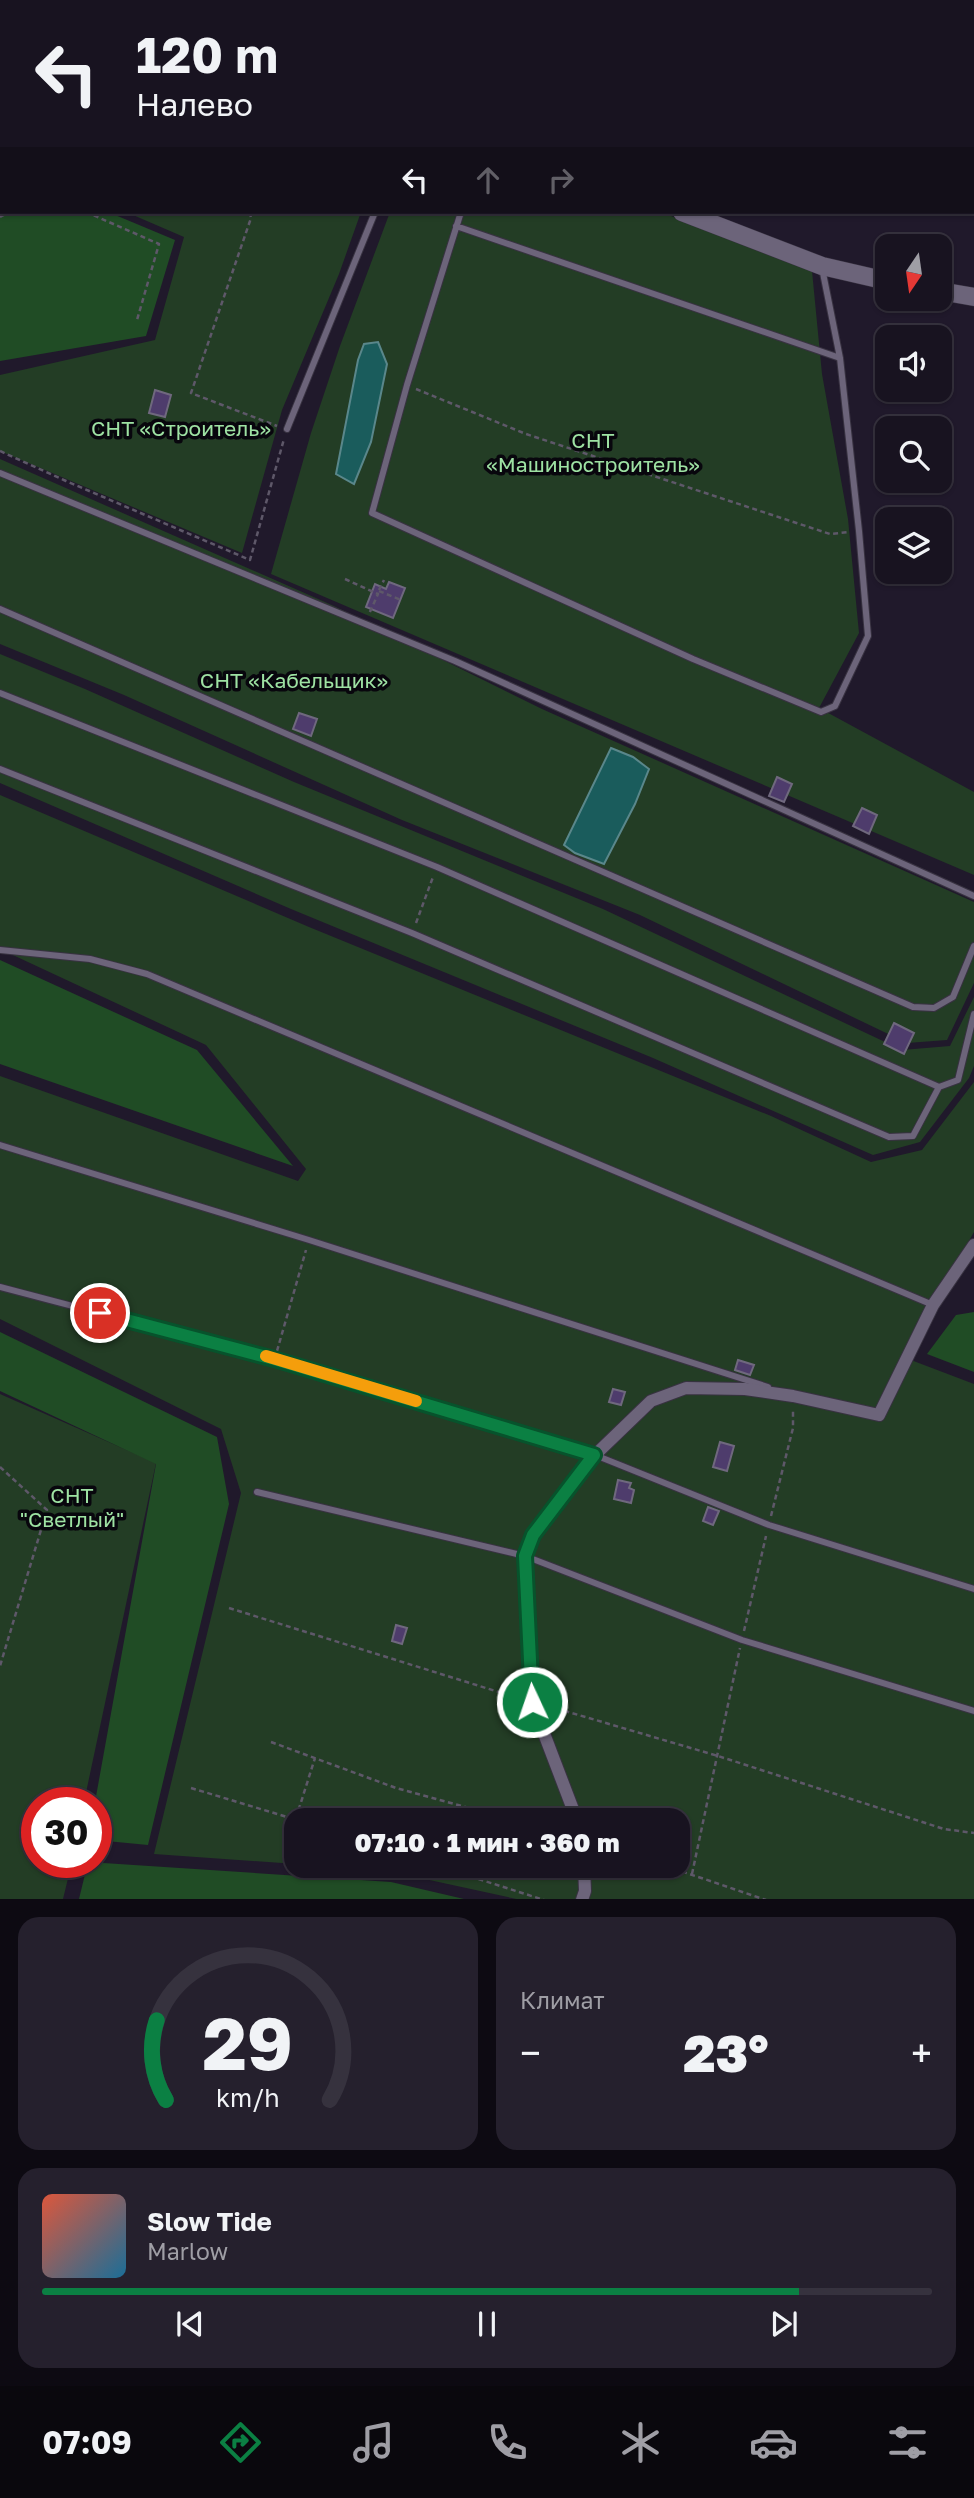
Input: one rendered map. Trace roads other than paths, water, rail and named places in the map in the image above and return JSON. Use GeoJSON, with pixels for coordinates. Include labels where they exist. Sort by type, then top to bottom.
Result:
{"type":"FeatureCollection","features":[{"type":"Feature","properties":{"kind":"street"},"geometry":{"type":"LineString","coordinates":[[687,214],[822,266],[875,278]]}},
{"type":"Feature","properties":{"kind":"street"},"geometry":{"type":"LineString","coordinates":[[952,293],[974,298]]}},
{"type":"Feature","properties":{"kind":"street"},"geometry":{"type":"LineString","coordinates":[[573,1808],[532,1702],[525,1556],[533,1535],[594,1455],[652,1402],[686,1388],[744,1389],[793,1395],[879,1415],[933,1305],[974,1245]]}},
{"type":"Feature","properties":{"kind":"street"},"geometry":{"type":"LineString","coordinates":[[582,1899],[584,1878]]}},
{"type":"Feature","properties":{"kind":"lane"},"geometry":{"type":"LineString","coordinates":[[287,429],[374,214]]}},
{"type":"Feature","properties":{"kind":"lane"},"geometry":{"type":"LineString","coordinates":[[460,214],[407,385],[372,513],[694,659],[821,712],[835,706],[868,636],[840,358],[822,266]]}},
{"type":"Feature","properties":{"kind":"lane"},"geometry":{"type":"LineString","coordinates":[[456,226],[840,358]]}},
{"type":"Feature","properties":{"kind":"lane"},"geometry":{"type":"LineString","coordinates":[[0,472],[455,661],[974,896]]}},
{"type":"Feature","properties":{"kind":"lane"},"geometry":{"type":"LineString","coordinates":[[0,609],[913,1007],[934,1008],[953,997],[974,946]]}},
{"type":"Feature","properties":{"kind":"lane"},"geometry":{"type":"LineString","coordinates":[[0,693],[437,867],[939,1087]]}},
{"type":"Feature","properties":{"kind":"lane"},"geometry":{"type":"LineString","coordinates":[[0,769],[412,933],[889,1137],[913,1136],[939,1087],[958,1080],[974,1014]]}},
{"type":"Feature","properties":{"kind":"lane"},"geometry":{"type":"LineString","coordinates":[[0,950],[90,959],[147,974],[933,1305]]}},
{"type":"Feature","properties":{"kind":"lane"},"geometry":{"type":"LineString","coordinates":[[0,1144],[793,1395]]}},
{"type":"Feature","properties":{"kind":"lane"},"geometry":{"type":"LineString","coordinates":[[0,1286],[274,1359],[594,1455],[769,1525],[974,1589]]}},
{"type":"Feature","properties":{"kind":"lane"},"geometry":{"type":"LineString","coordinates":[[257,1492],[525,1556],[742,1640],[974,1711]]}},
{"type":"Feature","properties":{"kind":"park label","name":"СНТ «Строитель»"},"geometry":{"type":"Point","coordinates":[181,428]}},
{"type":"Feature","properties":{"kind":"park label","name":"СНТ «Машиностроитель»"},"geometry":{"type":"Point","coordinates":[593,452]}},
{"type":"Feature","properties":{"kind":"park label","name":"СНТ «Кабельщик»"},"geometry":{"type":"Point","coordinates":[294,680]}},
{"type":"Feature","properties":{"kind":"park label","name":"СНТ \"Светлый\""},"geometry":{"type":"Point","coordinates":[72,1507]}}]}
